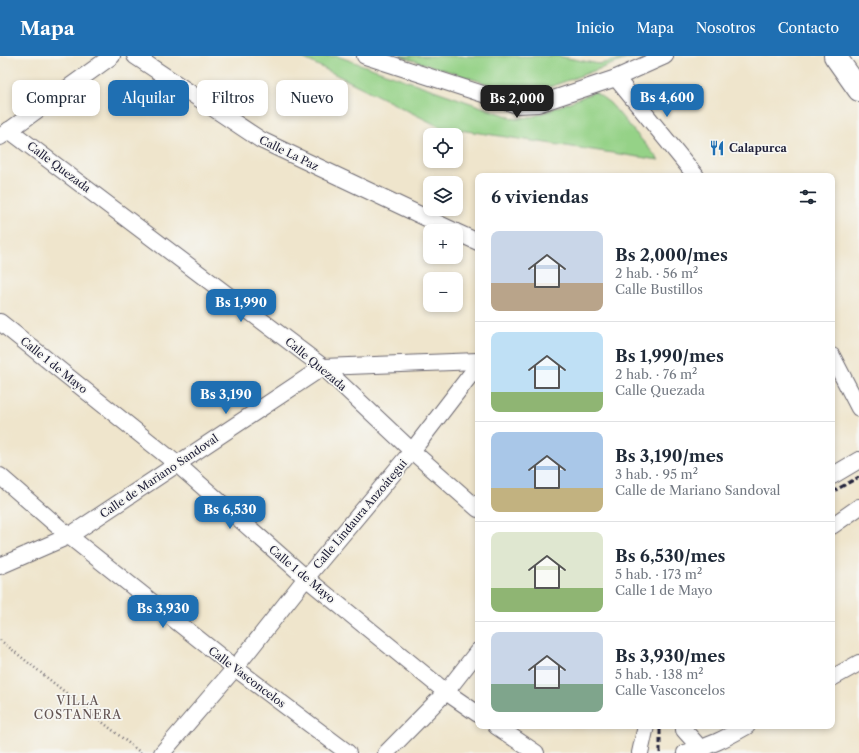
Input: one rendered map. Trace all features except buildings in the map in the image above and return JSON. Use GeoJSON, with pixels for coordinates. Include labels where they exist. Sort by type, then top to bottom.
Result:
{"type":"FeatureCollection","features":[{"type":"Feature","properties":{"kind":"main road"},"geometry":{"type":"LineString","coordinates":[[835,56],[859,90]]}},
{"type":"Feature","properties":{"kind":"street"},"geometry":{"type":"LineString","coordinates":[[5,133],[112,56]]}},
{"type":"Feature","properties":{"kind":"street","name":"Calle La Paz"},"geometry":{"type":"LineString","coordinates":[[135,56],[261,140],[438,224]]}},
{"type":"Feature","properties":{"kind":"street"},"geometry":{"type":"LineString","coordinates":[[365,56],[517,105],[538,104],[616,78],[657,58]]}},
{"type":"Feature","properties":{"kind":"street"},"geometry":{"type":"LineString","coordinates":[[616,78],[694,173]]}},
{"type":"Feature","properties":{"kind":"street","name":"Calle Quezada"},"geometry":{"type":"LineString","coordinates":[[5,133],[323,367],[412,451],[475,506]]}},
{"type":"Feature","properties":{"kind":"street","name":"Calle La Paz"},"geometry":{"type":"LineString","coordinates":[[463,235],[475,241]]}},
{"type":"Feature","properties":{"kind":"street","name":"Calle 1 de Mayo"},"geometry":{"type":"LineString","coordinates":[[0,322],[177,464],[306,578],[446,692],[475,712]]}},
{"type":"Feature","properties":{"kind":"street"},"geometry":{"type":"LineString","coordinates":[[323,367],[475,361]]}},
{"type":"Feature","properties":{"kind":"street"},"geometry":{"type":"LineString","coordinates":[[835,362],[859,408]]}},
{"type":"Feature","properties":{"kind":"street","name":"Calle de Mariano Sandoval"},"geometry":{"type":"LineString","coordinates":[[0,566],[69,536],[323,367]]}},
{"type":"Feature","properties":{"kind":"street","name":"Calle Lindaura Anzoátegui"},"geometry":{"type":"LineString","coordinates":[[162,753],[235,668],[306,578],[412,451],[475,368]]}},
{"type":"Feature","properties":{"kind":"street"},"geometry":{"type":"LineString","coordinates":[[835,474],[859,460]]}},
{"type":"Feature","properties":{"kind":"street","name":"Calle Vasconcelos"},"geometry":{"type":"LineString","coordinates":[[0,476],[69,536],[235,668],[348,753]]}},
{"type":"Feature","properties":{"kind":"street"},"geometry":{"type":"LineString","coordinates":[[835,524],[859,507]]}},
{"type":"Feature","properties":{"kind":"street"},"geometry":{"type":"LineString","coordinates":[[386,753],[446,692],[475,655]]}},
{"type":"Feature","properties":{"kind":"street"},"geometry":{"type":"LineString","coordinates":[[835,676],[859,663]]}},
{"type":"Feature","properties":{"kind":"street"},"geometry":{"type":"LineString","coordinates":[[500,729],[536,753]]}},
{"type":"Feature","properties":{"kind":"street"},"geometry":{"type":"LineString","coordinates":[[640,753],[645,729]]}},
{"type":"Feature","properties":{"kind":"street"},"geometry":{"type":"LineString","coordinates":[[684,729],[696,752],[717,743],[742,729]]}},
{"type":"Feature","properties":{"kind":"path"},"geometry":{"type":"LineString","coordinates":[[0,640],[141,753]]}},
{"type":"Feature","properties":{"kind":"green space"},"geometry":{"type":"Polygon","coordinates":[[[299,56],[337,56],[516,119],[535,116],[595,92],[610,103],[659,160],[463,130],[463,128],[440,127],[299,56]]]}},
{"type":"Feature","properties":{"kind":"green space"},"geometry":{"type":"Polygon","coordinates":[[[400,56],[557,56],[599,64],[632,57],[533,93],[504,89],[400,56]]]}},
{"type":"Feature","properties":{"kind":"railway"},"geometry":{"type":"LineString","coordinates":[[835,490],[859,477]]}},
{"type":"Feature","properties":{"kind":"railway"},"geometry":{"type":"LineString","coordinates":[[660,729],[660,753]]}},
{"type":"Feature","properties":{"kind":"place","name":"Calapurca"},"geometry":{"type":"Point","coordinates":[717,148]}},
{"type":"Feature","properties":{"kind":"district","name":"VILLA COSTANERA"},"geometry":{"type":"Point","coordinates":[78,708]}}]}
